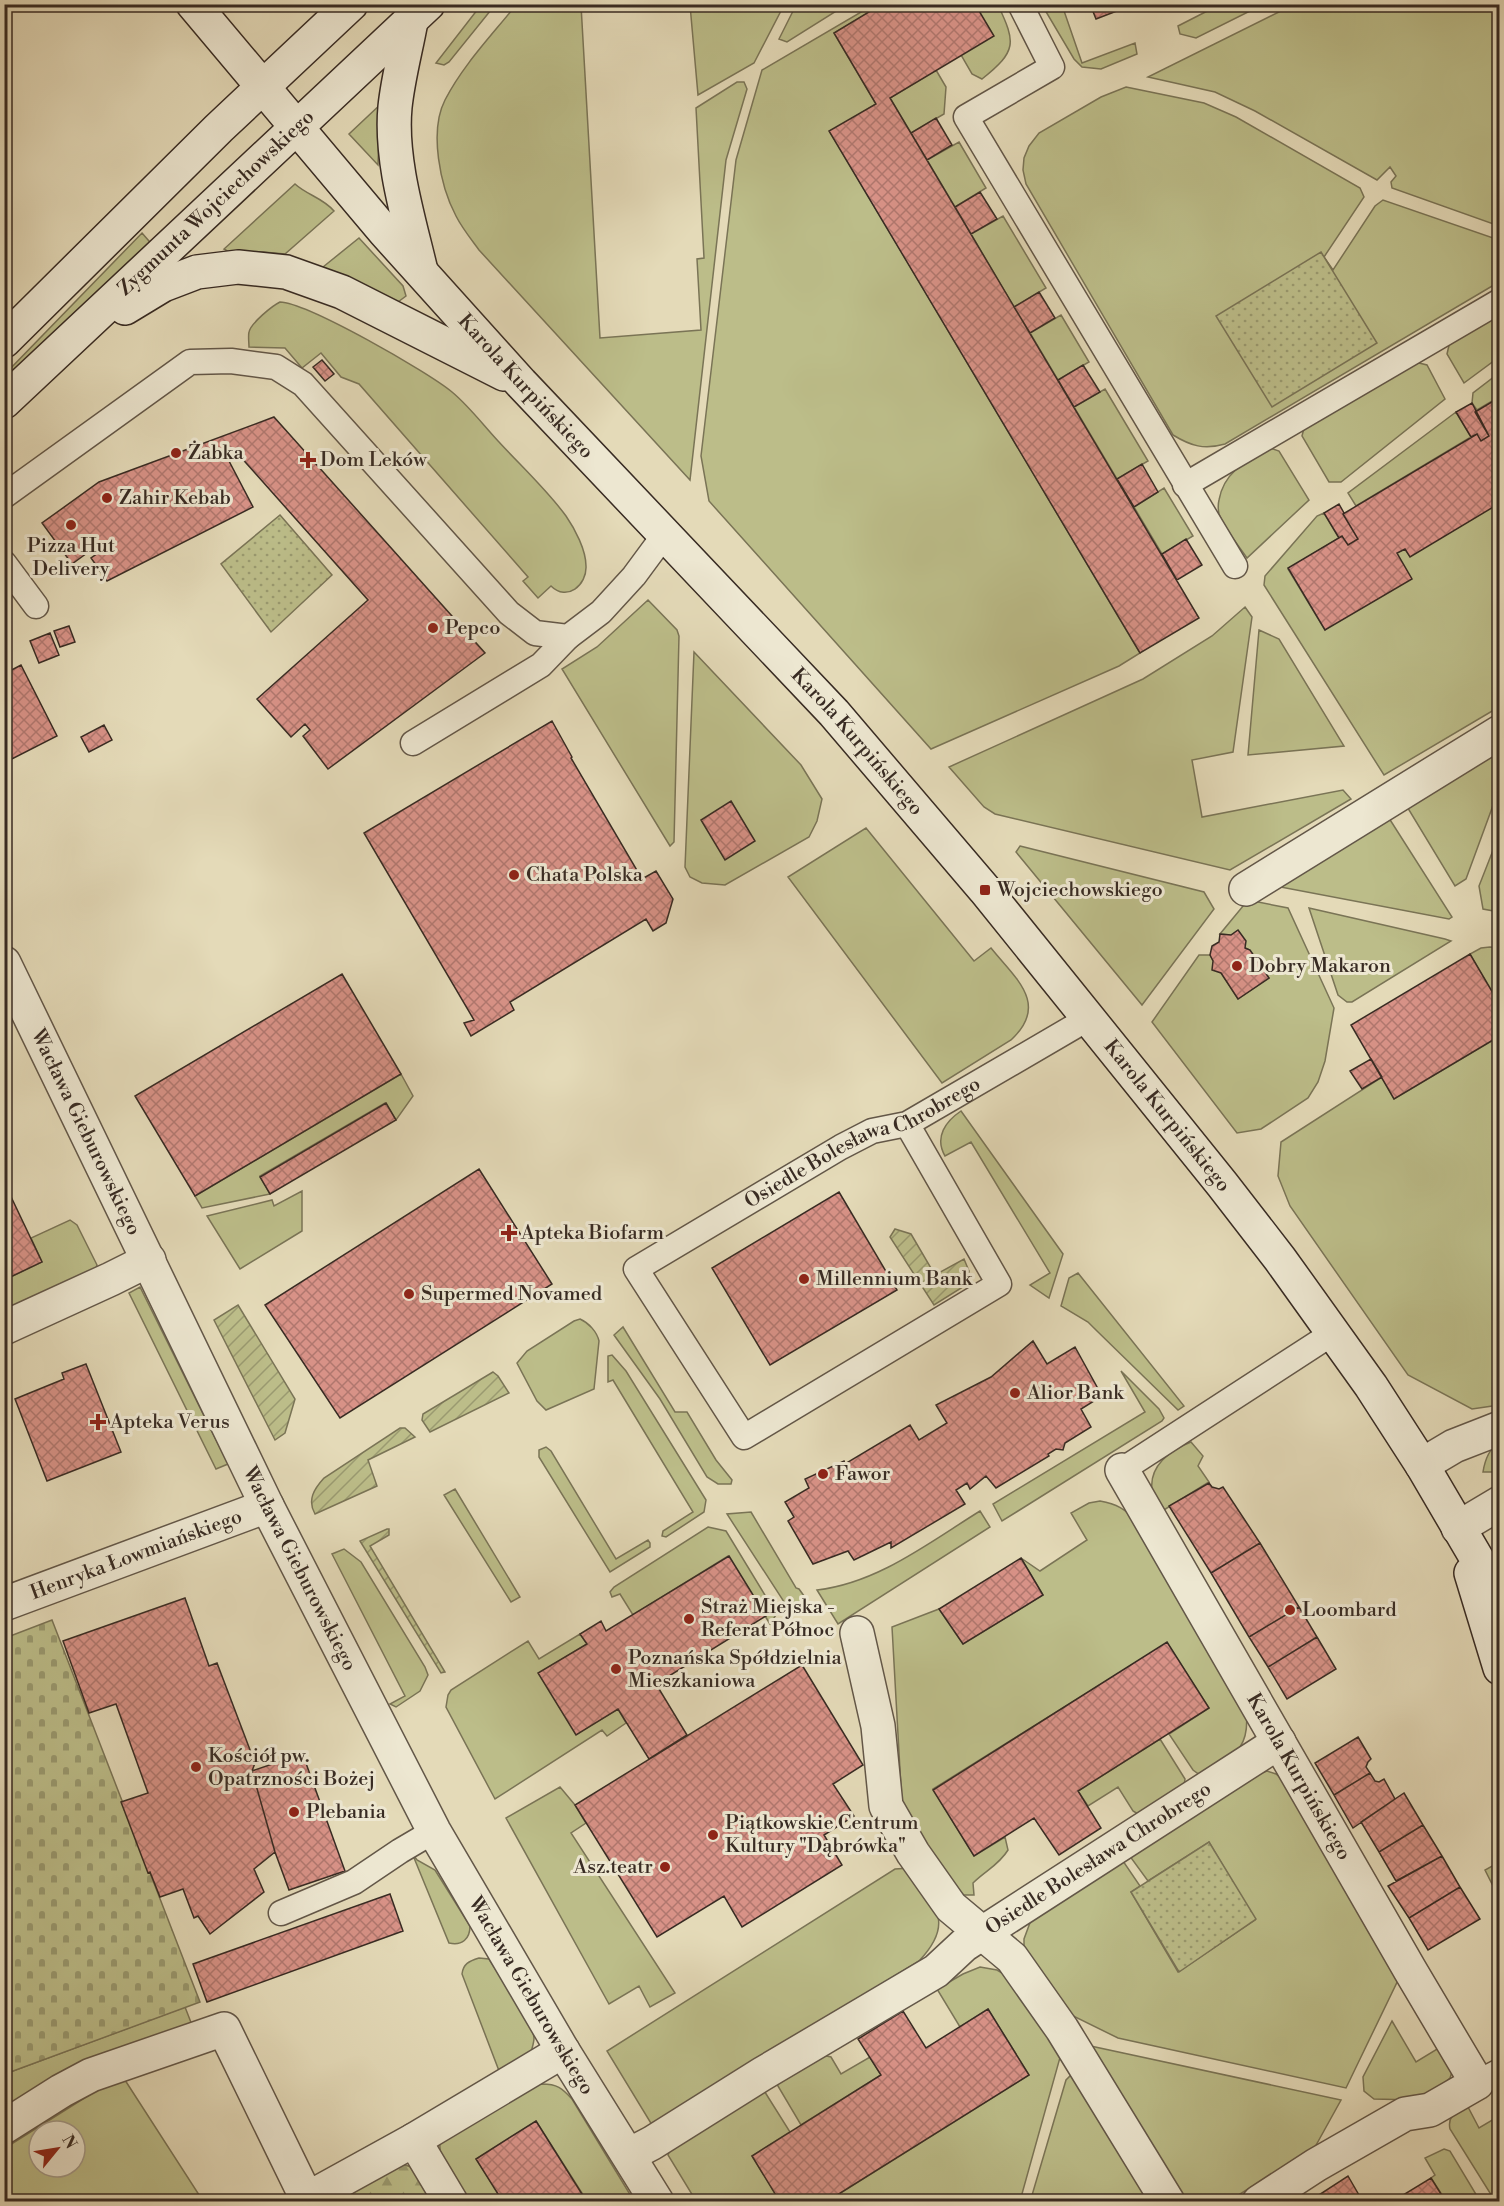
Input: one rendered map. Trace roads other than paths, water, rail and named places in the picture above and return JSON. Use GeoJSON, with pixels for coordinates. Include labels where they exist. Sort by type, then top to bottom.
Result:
{"type":"FeatureCollection","features":[{"type":"Feature","properties":{"kind":"street","name":"Karola Kurpińskiego"},"geometry":{"type":"LineString","coordinates":[[193,4],[297,129],[422,273],[521,383],[834,712],[928,821],[1089,1018],[1280,1258],[1371,1386],[1422,1465],[1500,1598]]}},
{"type":"Feature","properties":{"kind":"street"},"geometry":{"type":"LineString","coordinates":[[4,341],[262,87],[351,4]]}},
{"type":"Feature","properties":{"kind":"street"},"geometry":{"type":"LineString","coordinates":[[419,13],[395,108],[400,177],[422,273]]}},
{"type":"Feature","properties":{"kind":"street","name":"Zygmunta Wojciechowskiego"},"geometry":{"type":"LineString","coordinates":[[4,402],[419,13]]}},
{"type":"Feature","properties":{"kind":"street"},"geometry":{"type":"LineString","coordinates":[[71,340],[163,285],[197,272],[238,267],[286,272],[342,292],[521,383]]}},
{"type":"Feature","properties":{"kind":"street"},"geometry":{"type":"LineString","coordinates":[[1246,889],[1500,732]]}},
{"type":"Feature","properties":{"kind":"street","name":"Wacława Gieburowskiego"},"geometry":{"type":"LineString","coordinates":[[4,963],[267,1506],[434,1831],[564,2051],[657,2202]]}},
{"type":"Feature","properties":{"kind":"street"},"geometry":{"type":"LineString","coordinates":[[4,1328],[149,1260]]}},
{"type":"Feature","properties":{"kind":"street"},"geometry":{"type":"LineString","coordinates":[[1422,1465],[1454,1446],[1500,1428]]}},
{"type":"Feature","properties":{"kind":"street","name":"Karola Kurpińskiego"},"geometry":{"type":"LineString","coordinates":[[1122,1470],[1410,1970],[1488,2077]]}},
{"type":"Feature","properties":{"kind":"street"},"geometry":{"type":"LineString","coordinates":[[1458,1528],[1500,1503]]}},
{"type":"Feature","properties":{"kind":"street","name":"Henryka Łowmiańskiego"},"geometry":{"type":"LineString","coordinates":[[4,1604],[267,1506]]}},
{"type":"Feature","properties":{"kind":"street","name":"Karola Kurpińskiego"},"geometry":{"type":"LineString","coordinates":[[1458,1528],[1500,1668]]}},
{"type":"Feature","properties":{"kind":"street"},"geometry":{"type":"LineString","coordinates":[[629,2155],[936,1971],[964,1945],[982,1934],[951,1907],[913,1853],[886,1806],[878,1726],[857,1633]]}},
{"type":"Feature","properties":{"kind":"street","name":"Osiedle Bolesława Chrobrego"},"geometry":{"type":"LineString","coordinates":[[1168,2202],[1062,2029],[1012,1958],[982,1934],[1280,1742]]}},
{"type":"Feature","properties":{"kind":"street"},"geometry":{"type":"LineString","coordinates":[[4,2127],[91,2075],[224,2029],[305,2200],[414,2140],[564,2051]]}},
{"type":"Feature","properties":{"kind":"street"},"geometry":{"type":"LineString","coordinates":[[1259,2202],[1316,2165],[1405,2114],[1430,2110],[1488,2077]]}},
{"type":"Feature","properties":{"kind":"street"},"geometry":{"type":"LineString","coordinates":[[414,2140],[451,2202]]}},
{"type":"Feature","properties":{"kind":"lane"},"geometry":{"type":"LineString","coordinates":[[1020,4],[1052,67],[966,117],[1235,566]]}},
{"type":"Feature","properties":{"kind":"lane"},"geometry":{"type":"LineString","coordinates":[[1185,485],[1500,301]]}},
{"type":"Feature","properties":{"kind":"lane"},"geometry":{"type":"LineString","coordinates":[[4,496],[190,363],[231,361],[276,367],[303,384],[509,613],[535,633],[568,637]]}},
{"type":"Feature","properties":{"kind":"lane"},"geometry":{"type":"LineString","coordinates":[[413,743],[541,665],[568,637],[601,612],[634,576],[665,534]]}},
{"type":"Feature","properties":{"kind":"lane"},"geometry":{"type":"LineString","coordinates":[[4,563],[36,606]]}},
{"type":"Feature","properties":{"kind":"lane","name":"Osiedle Bolesława Chrobrego"},"geometry":{"type":"LineString","coordinates":[[907,1124],[999,1284],[744,1437],[636,1269],[841,1147],[872,1131],[907,1124],[1089,1018]]}},
{"type":"Feature","properties":{"kind":"lane"},"geometry":{"type":"LineString","coordinates":[[1122,1470],[1333,1333]]}},
{"type":"Feature","properties":{"kind":"lane"},"geometry":{"type":"LineString","coordinates":[[281,1912],[354,1882],[434,1831]]}},
{"type":"Feature","properties":{"kind":"place","name":"Żabka"},"geometry":{"type":"Point","coordinates":[176,453]}},
{"type":"Feature","properties":{"kind":"place","name":"Dom Leków"},"geometry":{"type":"Point","coordinates":[308,460]}},
{"type":"Feature","properties":{"kind":"place","name":"Zahir Kebab"},"geometry":{"type":"Point","coordinates":[107,498]}},
{"type":"Feature","properties":{"kind":"place","name":"Pizza Hut Delivery"},"geometry":{"type":"Point","coordinates":[71,525]}},
{"type":"Feature","properties":{"kind":"place","name":"Pepco"},"geometry":{"type":"Point","coordinates":[433,628]}},
{"type":"Feature","properties":{"kind":"place","name":"Chata Polska"},"geometry":{"type":"Point","coordinates":[514,875]}},
{"type":"Feature","properties":{"kind":"place","name":"Wojciechowskiego"},"geometry":{"type":"Point","coordinates":[985,890]}},
{"type":"Feature","properties":{"kind":"place","name":"Dobry Makaron"},"geometry":{"type":"Point","coordinates":[1237,966]}},
{"type":"Feature","properties":{"kind":"place","name":"Apteka Biofarm"},"geometry":{"type":"Point","coordinates":[509,1233]}},
{"type":"Feature","properties":{"kind":"place","name":"Millennium Bank"},"geometry":{"type":"Point","coordinates":[804,1279]}},
{"type":"Feature","properties":{"kind":"place","name":"Supermed Novamed"},"geometry":{"type":"Point","coordinates":[409,1294]}},
{"type":"Feature","properties":{"kind":"place","name":"Alior Bank"},"geometry":{"type":"Point","coordinates":[1015,1393]}},
{"type":"Feature","properties":{"kind":"place","name":"Apteka Verus"},"geometry":{"type":"Point","coordinates":[98,1422]}},
{"type":"Feature","properties":{"kind":"place","name":"Fawor"},"geometry":{"type":"Point","coordinates":[823,1474]}},
{"type":"Feature","properties":{"kind":"place","name":"Loombard"},"geometry":{"type":"Point","coordinates":[1290,1610]}},
{"type":"Feature","properties":{"kind":"place","name":"Straż Miejska - Referat Północ"},"geometry":{"type":"Point","coordinates":[689,1619]}},
{"type":"Feature","properties":{"kind":"place","name":"Poznańska Spółdzielnia Mieszkaniowa"},"geometry":{"type":"Point","coordinates":[616,1669]}},
{"type":"Feature","properties":{"kind":"place","name":"Kościół pw. Opatrzności Bożej"},"geometry":{"type":"Point","coordinates":[196,1767]}},
{"type":"Feature","properties":{"kind":"place","name":"Plebania"},"geometry":{"type":"Point","coordinates":[294,1812]}},
{"type":"Feature","properties":{"kind":"place","name":"Piątkowskie Centrum Kultury \"Dąbrówka\""},"geometry":{"type":"Point","coordinates":[713,1835]}},
{"type":"Feature","properties":{"kind":"place","name":"Asz.teatr"},"geometry":{"type":"Point","coordinates":[665,1867]}}]}
